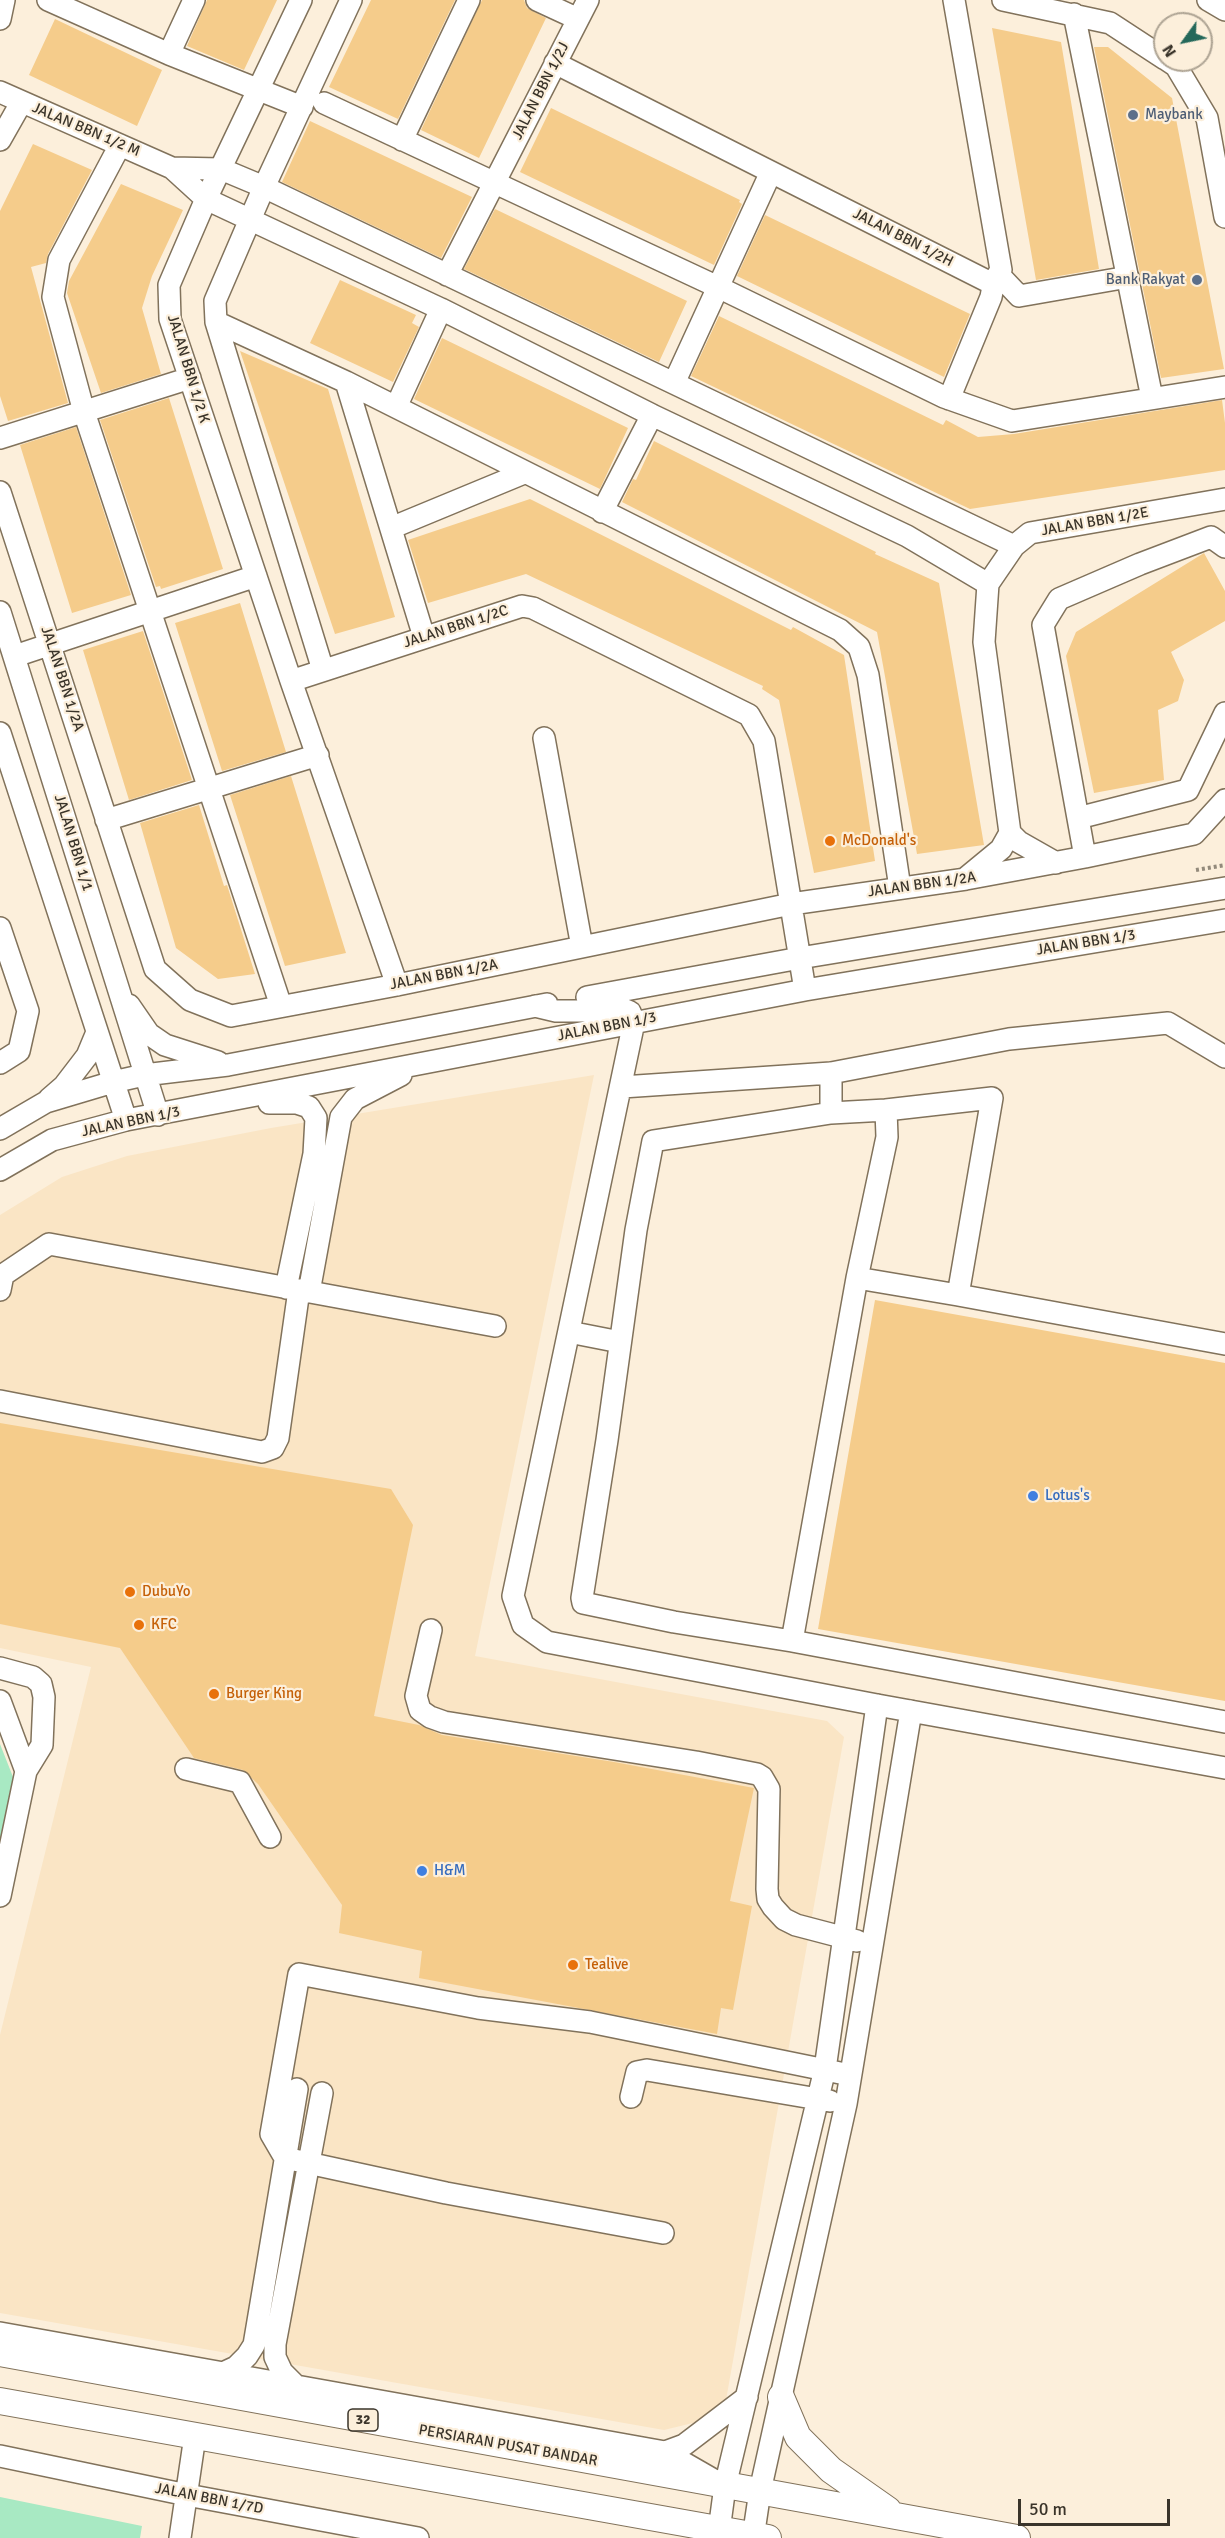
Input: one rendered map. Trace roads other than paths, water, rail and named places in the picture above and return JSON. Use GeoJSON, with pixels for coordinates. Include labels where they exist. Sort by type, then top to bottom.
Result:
{"type":"FeatureCollection","features":[{"type":"Feature","properties":{"kind":"main road","name":"PERSIARAN PUSAT BANDAR"},"geometry":{"type":"LineString","coordinates":[[0,2353],[1017,2538]]}},
{"type":"Feature","properties":{"kind":"main road"},"geometry":{"type":"LineString","coordinates":[[781,2397],[798,2436],[831,2470],[895,2515]]}},
{"type":"Feature","properties":{"kind":"main road"},"geometry":{"type":"LineString","coordinates":[[0,2401],[719,2534],[758,2537]]}},
{"type":"Feature","properties":{"kind":"street"},"geometry":{"type":"LineString","coordinates":[[0,19],[4,0]]}},
{"type":"Feature","properties":{"kind":"street"},"geometry":{"type":"LineString","coordinates":[[48,0],[240,84],[302,107]]}},
{"type":"Feature","properties":{"kind":"street"},"geometry":{"type":"LineString","coordinates":[[169,54],[194,0]]}},
{"type":"Feature","properties":{"kind":"street","name":"JALAN BBN 1/2 K"},"geometry":{"type":"LineString","coordinates":[[291,681],[170,319],[169,285],[206,199],[301,0]]}},
{"type":"Feature","properties":{"kind":"street"},"geometry":{"type":"LineString","coordinates":[[323,670],[216,322],[215,301],[249,220],[351,0]]}},
{"type":"Feature","properties":{"kind":"street"},"geometry":{"type":"LineString","coordinates":[[402,140],[469,0]]}},
{"type":"Feature","properties":{"kind":"street"},"geometry":{"type":"LineString","coordinates":[[537,0],[578,19]]}},
{"type":"Feature","properties":{"kind":"street","name":"JALAN BBN 1/2J"},"geometry":{"type":"LineString","coordinates":[[447,275],[588,0]]}},
{"type":"Feature","properties":{"kind":"street"},"geometry":{"type":"LineString","coordinates":[[948,399],[1001,270],[954,0]]}},
{"type":"Feature","properties":{"kind":"street"},"geometry":{"type":"LineString","coordinates":[[1003,0],[1110,23],[1153,51]]}},
{"type":"Feature","properties":{"kind":"street"},"geometry":{"type":"LineString","coordinates":[[1208,0],[1225,10]]}},
{"type":"Feature","properties":{"kind":"street"},"geometry":{"type":"LineString","coordinates":[[1074,14],[1152,398]]}},
{"type":"Feature","properties":{"kind":"street","name":"JALAN BBN 1/2H"},"geometry":{"type":"LineString","coordinates":[[555,63],[987,280],[997,278]]}},
{"type":"Feature","properties":{"kind":"street"},"geometry":{"type":"LineString","coordinates":[[1180,72],[1207,118],[1225,217]]}},
{"type":"Feature","properties":{"kind":"street","name":"JALAN BBN 1/2 M"},"geometry":{"type":"LineString","coordinates":[[0,92],[172,168]]}},
{"type":"Feature","properties":{"kind":"street"},"geometry":{"type":"LineString","coordinates":[[0,140],[21,103]]}},
{"type":"Feature","properties":{"kind":"street"},"geometry":{"type":"LineString","coordinates":[[324,103],[720,288],[948,399],[1012,421],[1225,387]]}},
{"type":"Feature","properties":{"kind":"street"},"geometry":{"type":"LineString","coordinates":[[120,145],[59,260],[53,297],[84,412],[151,611],[207,789],[281,1006]]}},
{"type":"Feature","properties":{"kind":"street"},"geometry":{"type":"LineString","coordinates":[[172,168],[221,169],[264,187],[1014,546]]}},
{"type":"Feature","properties":{"kind":"street"},"geometry":{"type":"LineString","coordinates":[[172,168],[206,199],[441,309],[652,415],[906,536],[988,584],[984,642],[1010,833],[1001,849],[966,879]]}},
{"type":"Feature","properties":{"kind":"street"},"geometry":{"type":"LineString","coordinates":[[674,384],[720,288],[771,172]]}},
{"type":"Feature","properties":{"kind":"street"},"geometry":{"type":"LineString","coordinates":[[997,278],[1019,296],[1128,277]]}},
{"type":"Feature","properties":{"kind":"street"},"geometry":{"type":"LineString","coordinates":[[396,407],[441,309]]}},
{"type":"Feature","properties":{"kind":"street"},"geometry":{"type":"LineString","coordinates":[[216,322],[346,382],[602,513],[840,630],[859,647],[868,675],[900,888]]}},
{"type":"Feature","properties":{"kind":"street"},"geometry":{"type":"LineString","coordinates":[[0,438],[190,378]]}},
{"type":"Feature","properties":{"kind":"street"},"geometry":{"type":"LineString","coordinates":[[346,382],[424,637]]}},
{"type":"Feature","properties":{"kind":"street"},"geometry":{"type":"LineString","coordinates":[[602,513],[652,415]]}},
{"type":"Feature","properties":{"kind":"street"},"geometry":{"type":"LineString","coordinates":[[391,528],[524,473]]}},
{"type":"Feature","properties":{"kind":"street","name":"JALAN BBN 1/2A"},"geometry":{"type":"LineString","coordinates":[[0,492],[155,969],[190,1000],[231,1016],[397,985],[791,904],[966,879],[1194,834],[1225,800]]}},
{"type":"Feature","properties":{"kind":"street","name":"JALAN BBN 1/2E"},"geometry":{"type":"LineString","coordinates":[[988,584],[1014,546],[1030,533],[1225,499]]}},
{"type":"Feature","properties":{"kind":"street"},"geometry":{"type":"LineString","coordinates":[[1085,857],[1043,625],[1059,599],[1140,564],[1210,537],[1225,547]]}},
{"type":"Feature","properties":{"kind":"street"},"geometry":{"type":"LineString","coordinates":[[15,656],[256,576]]}},
{"type":"Feature","properties":{"kind":"street","name":"JALAN BBN 1/2C"},"geometry":{"type":"LineString","coordinates":[[291,681],[510,608],[522,606],[533,608],[749,715],[764,741],[805,990]]}},
{"type":"Feature","properties":{"kind":"street","name":"JALAN BBN 1/1"},"geometry":{"type":"LineString","coordinates":[[0,612],[158,1115]]}},
{"type":"Feature","properties":{"kind":"street"},"geometry":{"type":"LineString","coordinates":[[291,681],[397,985]]}},
{"type":"Feature","properties":{"kind":"street"},"geometry":{"type":"LineString","coordinates":[[1078,818],[1188,790],[1225,713]]}},
{"type":"Feature","properties":{"kind":"street"},"geometry":{"type":"LineString","coordinates":[[0,733],[126,1120]]}},
{"type":"Feature","properties":{"kind":"street"},"geometry":{"type":"LineString","coordinates":[[544,738],[582,947]]}},
{"type":"Feature","properties":{"kind":"street"},"geometry":{"type":"LineString","coordinates":[[106,820],[318,755]]}},
{"type":"Feature","properties":{"kind":"street"},"geometry":{"type":"LineString","coordinates":[[1010,833],[1019,842],[1056,863]]}},
{"type":"Feature","properties":{"kind":"street"},"geometry":{"type":"LineString","coordinates":[[46,1101],[144,1075],[228,1065],[800,958],[1225,888]]}},
{"type":"Feature","properties":{"kind":"street","name":"JALAN BBN 1/3"},"geometry":{"type":"LineString","coordinates":[[0,1170],[52,1140],[126,1120],[805,990],[1225,920]]}},
{"type":"Feature","properties":{"kind":"street"},"geometry":{"type":"LineString","coordinates":[[0,928],[28,1011],[19,1051],[0,1063]]}},
{"type":"Feature","properties":{"kind":"street"},"geometry":{"type":"LineString","coordinates":[[117,987],[149,1034],[165,1045],[228,1065]]}},
{"type":"Feature","properties":{"kind":"street"},"geometry":{"type":"LineString","coordinates":[[535,1006],[556,1011],[585,1011],[616,1006],[630,1012],[634,1022],[513,1596],[523,1625],[547,1642],[911,1712],[1225,1768]]}},
{"type":"Feature","properties":{"kind":"street"},"geometry":{"type":"LineString","coordinates":[[622,1087],[831,1073],[1009,1039],[1168,1023],[1225,1057]]}},
{"type":"Feature","properties":{"kind":"street"},"geometry":{"type":"LineString","coordinates":[[0,1129],[46,1101],[64,1086],[87,1056],[97,1032]]}},
{"type":"Feature","properties":{"kind":"street"},"geometry":{"type":"LineString","coordinates":[[298,1290],[341,1117],[355,1099],[429,1062]]}},
{"type":"Feature","properties":{"kind":"street"},"geometry":{"type":"LineString","coordinates":[[831,1073],[831,1113]]}},
{"type":"Feature","properties":{"kind":"street"},"geometry":{"type":"LineString","coordinates":[[958,1294],[992,1098],[886,1110],[831,1113],[653,1141],[636,1230],[583,1603],[674,1622],[792,1641],[1225,1722]]}},
{"type":"Feature","properties":{"kind":"street"},"geometry":{"type":"LineString","coordinates":[[0,1401],[262,1452],[273,1448],[278,1438],[298,1290],[316,1118],[309,1107],[297,1103],[223,1102]]}},
{"type":"Feature","properties":{"kind":"street"},"geometry":{"type":"LineString","coordinates":[[792,1641],[857,1278],[887,1137],[886,1110]]}},
{"type":"Feature","properties":{"kind":"street"},"geometry":{"type":"LineString","coordinates":[[1,1280],[49,1244],[495,1326]]}},
{"type":"Feature","properties":{"kind":"street"},"geometry":{"type":"LineString","coordinates":[[857,1278],[958,1294],[1225,1344]]}},
{"type":"Feature","properties":{"kind":"street"},"geometry":{"type":"LineString","coordinates":[[569,1332],[620,1342]]}},
{"type":"Feature","properties":{"kind":"street"},"geometry":{"type":"LineString","coordinates":[[431,1630],[417,1696],[420,1710],[430,1717],[444,1722],[696,1762],[757,1774],[762,1777],[769,1789],[768,1899],[784,1919],[796,1925],[872,1945]]}},
{"type":"Feature","properties":{"kind":"street"},"geometry":{"type":"LineString","coordinates":[[0,1668],[33,1677],[41,1684],[44,1696],[42,1745],[26,1771],[1,1884]]}},
{"type":"Feature","properties":{"kind":"street"},"geometry":{"type":"LineString","coordinates":[[0,1701],[6,1736],[26,1771]]}},
{"type":"Feature","properties":{"kind":"street"},"geometry":{"type":"LineString","coordinates":[[719,2534],[725,2486],[825,2069],[877,1705]]}},
{"type":"Feature","properties":{"kind":"street"},"geometry":{"type":"LineString","coordinates":[[758,2537],[760,2491],[846,2104],[911,1712]]}},
{"type":"Feature","properties":{"kind":"street"},"geometry":{"type":"LineString","coordinates":[[186,1769],[240,1782],[270,1837]]}},
{"type":"Feature","properties":{"kind":"street"},"geometry":{"type":"LineString","coordinates":[[663,2233],[447,2193],[285,2158],[271,2134],[299,1974],[478,2008],[590,2022],[850,2075]]}},
{"type":"Feature","properties":{"kind":"street"},"geometry":{"type":"LineString","coordinates":[[631,2097],[638,2072],[646,2070],[846,2104]]}},
{"type":"Feature","properties":{"kind":"street"},"geometry":{"type":"LineString","coordinates":[[223,2373],[236,2367],[247,2356],[254,2344],[297,2089]]}},
{"type":"Feature","properties":{"kind":"street"},"geometry":{"type":"LineString","coordinates":[[296,2386],[282,2372],[275,2357],[275,2343],[322,2093]]}},
{"type":"Feature","properties":{"kind":"street"},"geometry":{"type":"LineString","coordinates":[[0,2333],[665,2452],[725,2486]]}},
{"type":"Feature","properties":{"kind":"street"},"geometry":{"type":"LineString","coordinates":[[665,2452],[684,2445],[747,2397]]}},
{"type":"Feature","properties":{"kind":"street"},"geometry":{"type":"LineString","coordinates":[[180,2538],[195,2436]]}},
{"type":"Feature","properties":{"kind":"street","name":"JALAN BBN 1/7D"},"geometry":{"type":"LineString","coordinates":[[0,2456],[187,2495],[418,2538]]}},
{"type":"Feature","properties":{"kind":"place","name":"Maybank"},"geometry":{"type":"Point","coordinates":[1133,115]}},
{"type":"Feature","properties":{"kind":"place","name":"Bank Rakyat"},"geometry":{"type":"Point","coordinates":[1197,280]}},
{"type":"Feature","properties":{"kind":"place","name":"McDonald's"},"geometry":{"type":"Point","coordinates":[830,841]}},
{"type":"Feature","properties":{"kind":"place","name":"Lotus's"},"geometry":{"type":"Point","coordinates":[1033,1496]}},
{"type":"Feature","properties":{"kind":"place","name":"DubuYo"},"geometry":{"type":"Point","coordinates":[130,1592]}},
{"type":"Feature","properties":{"kind":"place","name":"KFC"},"geometry":{"type":"Point","coordinates":[139,1625]}},
{"type":"Feature","properties":{"kind":"place","name":"Burger King"},"geometry":{"type":"Point","coordinates":[214,1694]}},
{"type":"Feature","properties":{"kind":"place","name":"H&M"},"geometry":{"type":"Point","coordinates":[422,1871]}},
{"type":"Feature","properties":{"kind":"place","name":"Tealive"},"geometry":{"type":"Point","coordinates":[573,1965]}}]}
